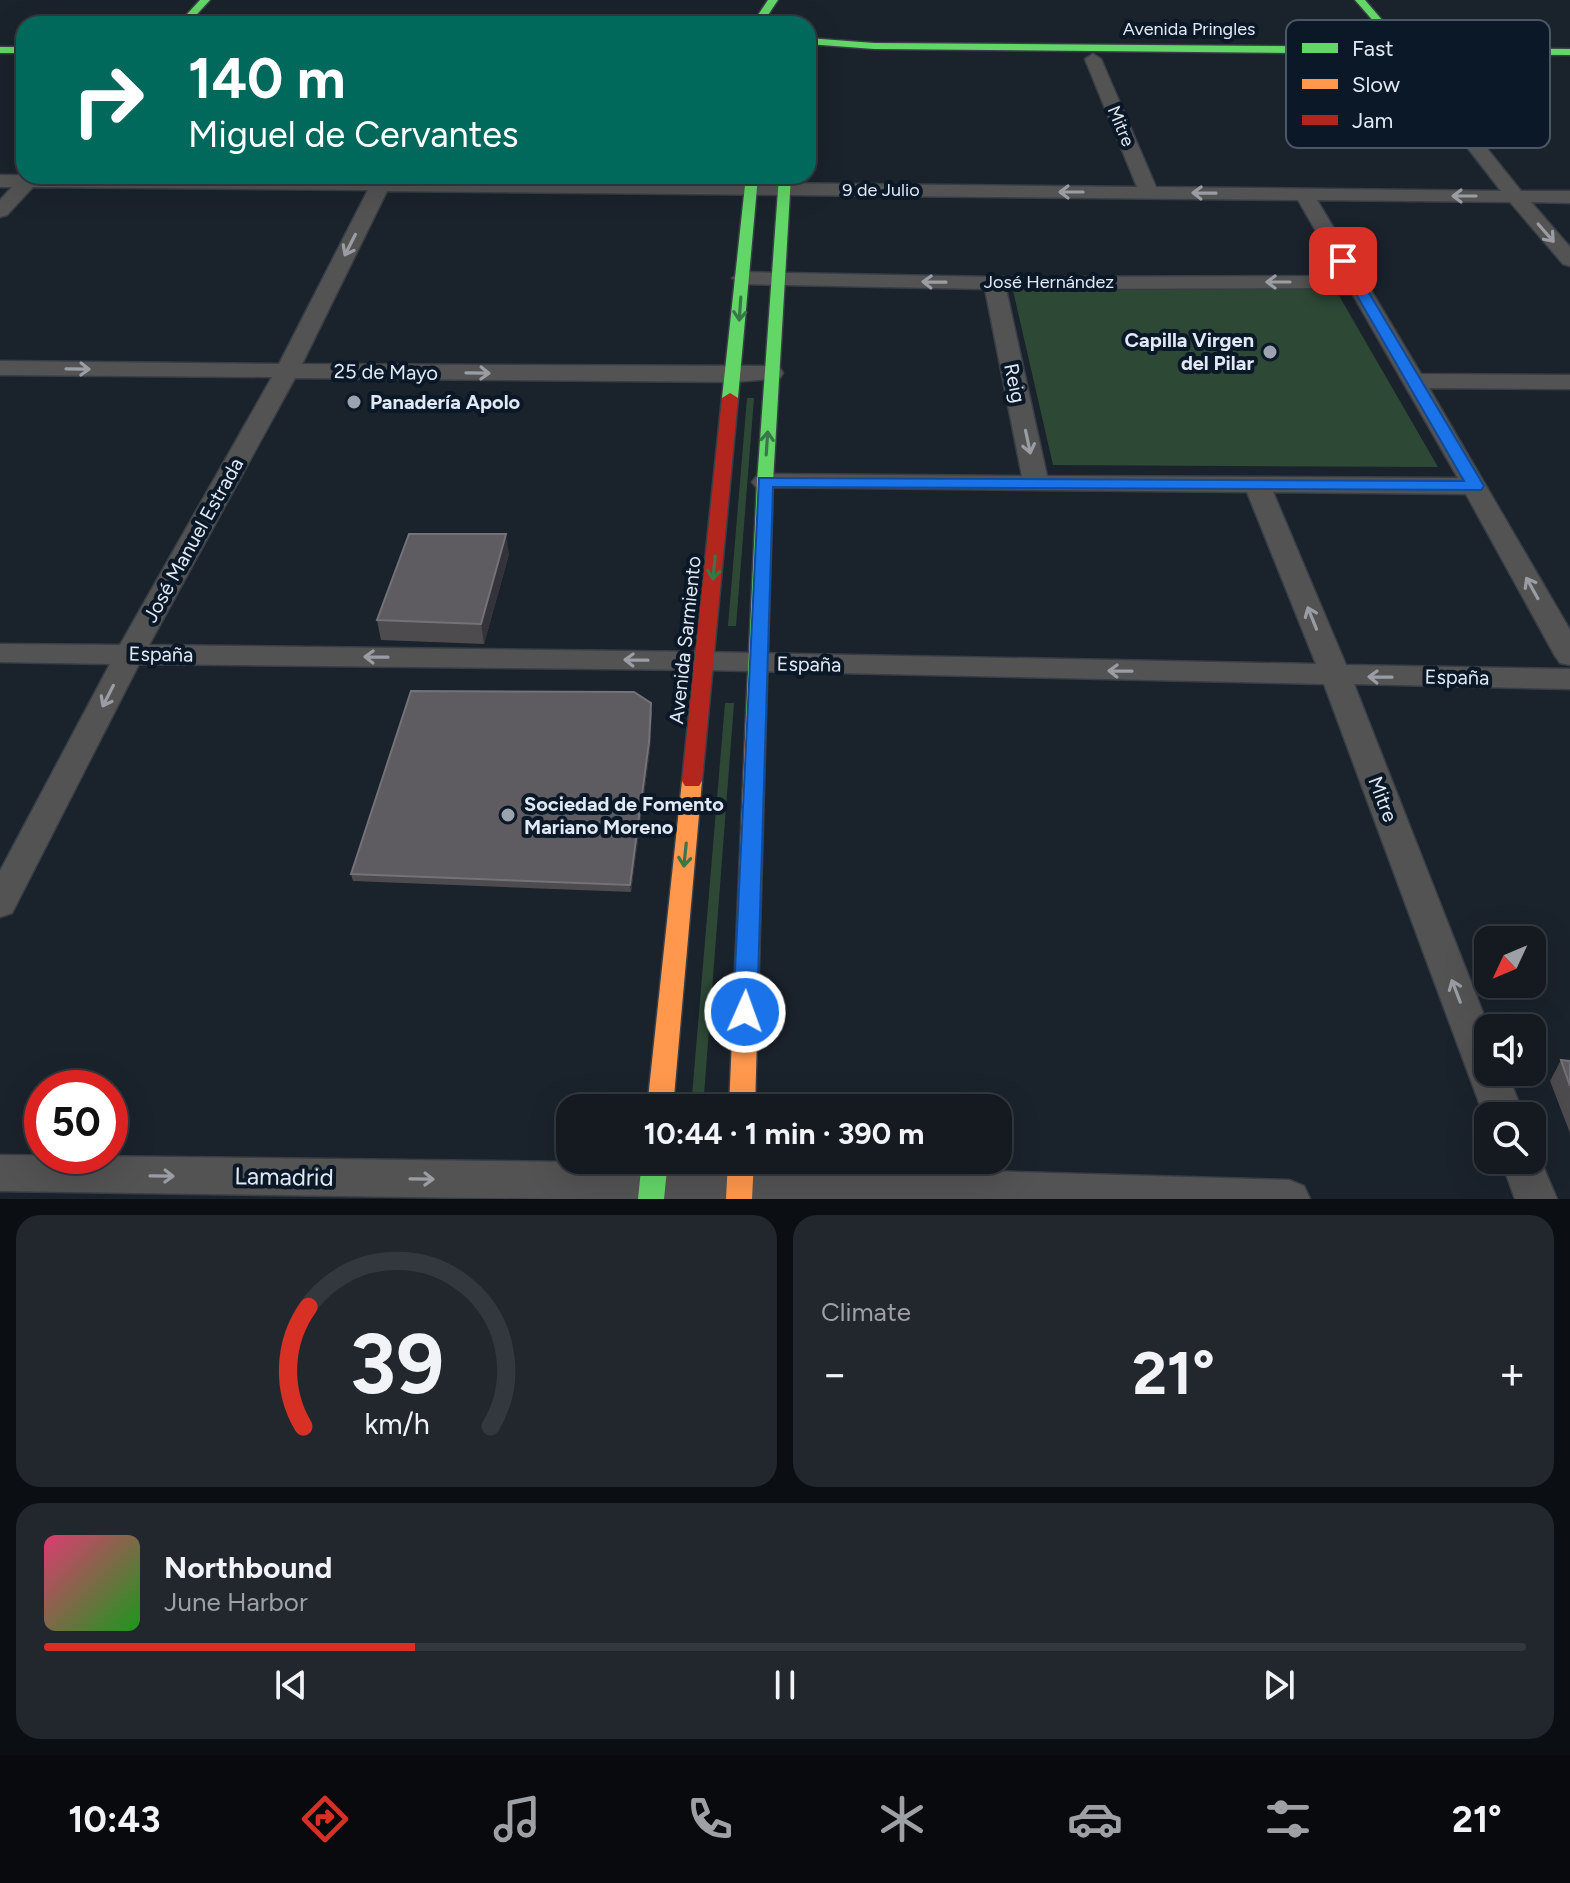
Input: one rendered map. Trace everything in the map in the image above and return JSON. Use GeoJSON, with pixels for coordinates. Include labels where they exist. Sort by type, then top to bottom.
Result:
{"type":"FeatureCollection","features":[{"type":"Feature","properties":{"kind":"main road"},"geometry":{"type":"LineString","coordinates":[[190,16],[205,0]]}},
{"type":"Feature","properties":{"kind":"main road"},"geometry":{"type":"LineString","coordinates":[[1360,0],[1376,20]]}},
{"type":"Feature","properties":{"kind":"main road","name":"Avenida Pringles"},"geometry":{"type":"LineString","coordinates":[[816,42],[874,46],[1286,55]]}},
{"type":"Feature","properties":{"kind":"main road","name":"Avenida Pringles"},"geometry":{"type":"LineString","coordinates":[[1550,53],[1570,52]]}},
{"type":"Feature","properties":{"kind":"main road","name":"Avenida Pringles"},"geometry":{"type":"LineString","coordinates":[[816,59],[872,56],[1286,58]]}},
{"type":"Feature","properties":{"kind":"main road","name":"Avenida Pringles"},"geometry":{"type":"LineString","coordinates":[[1550,63],[1570,64]]}},
{"type":"Feature","properties":{"kind":"main road","name":"Avenida Sarmiento"},"geometry":{"type":"LineString","coordinates":[[661,1094],[752,184]]}},
{"type":"Feature","properties":{"kind":"main road"},"geometry":{"type":"LineString","coordinates":[[742,1094],[756,662],[785,184]]}},
{"type":"Feature","properties":{"kind":"street","name":"Mitre"},"geometry":{"type":"LineString","coordinates":[[1093,59],[1149,192]]}},
{"type":"Feature","properties":{"kind":"street"},"geometry":{"type":"LineString","coordinates":[[1478,148],[1570,260]]}},
{"type":"Feature","properties":{"kind":"street"},"geometry":{"type":"LineString","coordinates":[[0,211],[25,184]]}},
{"type":"Feature","properties":{"kind":"street","name":"José Manuel Estrada"},"geometry":{"type":"LineString","coordinates":[[0,904],[130,653],[287,371],[380,184]]}},
{"type":"Feature","properties":{"kind":"street","name":"9 de Julio"},"geometry":{"type":"LineString","coordinates":[[816,184],[1305,195],[1570,197]]}},
{"type":"Feature","properties":{"kind":"street"},"geometry":{"type":"LineString","coordinates":[[1305,195],[1570,656]]}},
{"type":"Feature","properties":{"kind":"street","name":"José Hernández"},"geometry":{"type":"LineString","coordinates":[[742,278],[994,283],[1356,282]]}},
{"type":"Feature","properties":{"kind":"street","name":"Reig"},"geometry":{"type":"LineString","coordinates":[[994,283],[1036,484]]}},
{"type":"Feature","properties":{"kind":"street","name":"25 de Mayo"},"geometry":{"type":"LineString","coordinates":[[0,368],[772,373]]}},
{"type":"Feature","properties":{"kind":"street"},"geometry":{"type":"LineString","coordinates":[[1413,381],[1570,382]]}},
{"type":"Feature","properties":{"kind":"street"},"geometry":{"type":"LineString","coordinates":[[765,482],[1475,486]]}},
{"type":"Feature","properties":{"kind":"street","name":"Mitre"},"geometry":{"type":"LineString","coordinates":[[1257,485],[1336,676],[1499,1102]]}},
{"type":"Feature","properties":{"kind":"street","name":"España"},"geometry":{"type":"LineString","coordinates":[[0,653],[704,661],[1570,679]]}},
{"type":"Feature","properties":{"kind":"street","name":"Lamadrid"},"geometry":{"type":"LineString","coordinates":[[0,1173],[740,1181],[1289,1199]]}},
{"type":"Feature","properties":{"kind":"street"},"geometry":{"type":"LineString","coordinates":[[1526,1174],[1536,1199]]}},
{"type":"Feature","properties":{"kind":"green space"},"geometry":{"type":"Polygon","coordinates":[[[1012,286],[1334,287],[1438,467],[1053,465],[1012,286]]]}},
{"type":"Feature","properties":{"kind":"green space"},"geometry":{"type":"Polygon","coordinates":[[[747,398],[754,398],[736,626],[728,626],[747,398]]]}},
{"type":"Feature","properties":{"kind":"green space"},"geometry":{"type":"Polygon","coordinates":[[[725,703],[734,703],[704,1094],[692,1094],[725,703]]]}},
{"type":"Feature","properties":{"kind":"building"},"geometry":{"type":"Polygon","coordinates":[[[409,534],[506,534],[481,624],[377,620],[409,534]]]}},
{"type":"Feature","properties":{"kind":"building","name":"Sociedad de Fomento Mariano Moreno"},"geometry":{"type":"Polygon","coordinates":[[[411,691],[634,692],[651,703],[649,742],[630,885],[351,874],[411,691]]]}},
{"type":"Feature","properties":{"kind":"building"},"geometry":{"type":"Polygon","coordinates":[[[1561,1060],[1570,1061],[1570,1086],[1561,1060]]]}},
{"type":"Feature","properties":{"kind":"traffic: fast"},"geometry":{"type":"LineString","coordinates":[[190,16],[205,0]]}},
{"type":"Feature","properties":{"kind":"traffic: fast"},"geometry":{"type":"LineString","coordinates":[[762,16],[773,0]]}},
{"type":"Feature","properties":{"kind":"traffic: fast"},"geometry":{"type":"LineString","coordinates":[[1360,0],[1377,20]]}},
{"type":"Feature","properties":{"kind":"traffic: fast"},"geometry":{"type":"LineString","coordinates":[[816,42],[874,46],[1286,50]]}},
{"type":"Feature","properties":{"kind":"traffic: fast"},"geometry":{"type":"LineString","coordinates":[[0,50],[16,50]]}},
{"type":"Feature","properties":{"kind":"traffic: fast"},"geometry":{"type":"LineString","coordinates":[[1550,52],[1570,52]]}},
{"type":"Feature","properties":{"kind":"traffic: fast"},"geometry":{"type":"LineString","coordinates":[[730,398],[751,184]]}},
{"type":"Feature","properties":{"kind":"traffic: fast"},"geometry":{"type":"LineString","coordinates":[[756,715],[765,482],[784,184]]}},
{"type":"Feature","properties":{"kind":"traffic: fast"},"geometry":{"type":"LineString","coordinates":[[651,1199],[654,1174]]}},
{"type":"Feature","properties":{"kind":"traffic: slow"},"geometry":{"type":"LineString","coordinates":[[742,1094],[756,715]]}},
{"type":"Feature","properties":{"kind":"traffic: slow"},"geometry":{"type":"LineString","coordinates":[[661,1094],[692,781]]}},
{"type":"Feature","properties":{"kind":"traffic: slow"},"geometry":{"type":"LineString","coordinates":[[739,1199],[740,1174]]}},
{"type":"Feature","properties":{"kind":"traffic: jam"},"geometry":{"type":"LineString","coordinates":[[692,781],[730,398]]}},
{"type":"Feature","properties":{"kind":"place","name":"Capilla Virgen del Pilar"},"geometry":{"type":"Point","coordinates":[1270,352]}},
{"type":"Feature","properties":{"kind":"place","name":"Panadería Apolo"},"geometry":{"type":"Point","coordinates":[354,402]}},
{"type":"Feature","properties":{"kind":"place","name":"Sociedad de Fomento Mariano Moreno"},"geometry":{"type":"Point","coordinates":[508,815]}},
{"type":"Feature","properties":{"kind":"route"},"geometry":{"type":"LineString","coordinates":[[745,1012],[765,482],[1475,486],[1343,261]]}}]}
